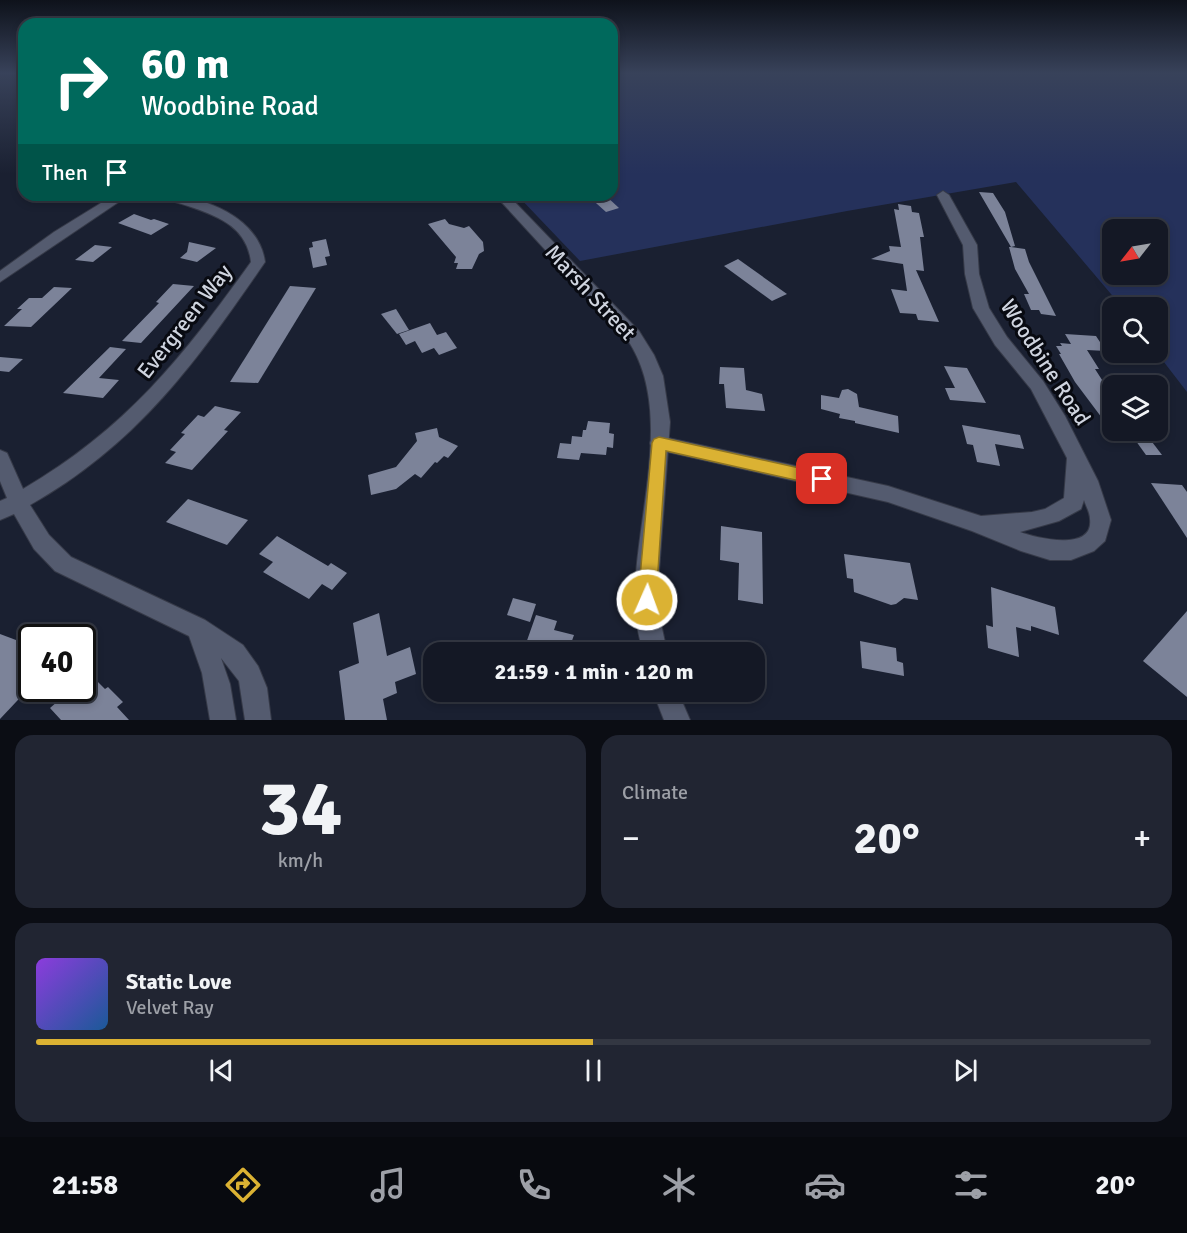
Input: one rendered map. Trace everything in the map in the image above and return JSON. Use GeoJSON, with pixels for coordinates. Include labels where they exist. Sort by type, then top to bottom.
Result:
{"type":"FeatureCollection","features":[{"type":"Feature","properties":{"kind":"street","name":"Woodbine Road"},"geometry":{"type":"LineString","coordinates":[[659,443],[888,494],[978,524],[1021,542],[1050,550],[1071,550],[1086,544],[1098,534],[1101,519],[1088,481],[1075,453],[1037,385],[1001,341],[981,308],[972,274],[970,245],[944,195]]}},
{"type":"Feature","properties":{"kind":"street"},"geometry":{"type":"LineString","coordinates":[[0,278],[59,235],[113,201]]}},
{"type":"Feature","properties":{"kind":"street","name":"Evergreen Way"},"geometry":{"type":"LineString","coordinates":[[10,507],[90,455],[135,417],[185,363],[258,262],[259,250],[252,235],[240,226],[182,201]]}},
{"type":"Feature","properties":{"kind":"street","name":"Marsh Street"},"geometry":{"type":"LineString","coordinates":[[507,201],[642,346],[658,389],[659,443],[646,585],[647,614],[653,642]]}},
{"type":"Feature","properties":{"kind":"street","name":"Woodbine Road"},"geometry":{"type":"LineString","coordinates":[[978,524],[1020,524],[1043,520],[1074,503],[1077,472],[1075,453]]}},
{"type":"Feature","properties":{"kind":"street"},"geometry":{"type":"LineString","coordinates":[[0,458],[10,507],[63,564],[196,628],[230,647],[245,665],[255,693],[258,720]]}},
{"type":"Feature","properties":{"kind":"street"},"geometry":{"type":"LineString","coordinates":[[196,628],[215,671],[224,720]]}},
{"type":"Feature","properties":{"kind":"street"},"geometry":{"type":"LineString","coordinates":[[670,702],[677,720]]}},
{"type":"Feature","properties":{"kind":"shaded area"},"geometry":{"type":"Polygon","coordinates":[[[618,107],[1187,107],[1187,392],[1165,363],[1168,363],[1168,297],[1114,297],[1103,285],[1168,285],[1168,219],[1102,219],[1102,283],[1016,182],[580,261],[523,201],[618,201],[618,107]]]}},
{"type":"Feature","properties":{"kind":"building"},"geometry":{"type":"Polygon","coordinates":[[[979,192],[993,193],[1005,212],[1015,246],[1011,247],[979,192]]]}},
{"type":"Feature","properties":{"kind":"building"},"geometry":{"type":"Polygon","coordinates":[[[594,201],[611,201],[619,208],[606,212],[594,201]]]}},
{"type":"Feature","properties":{"kind":"building"},"geometry":{"type":"Polygon","coordinates":[[[898,204],[911,206],[912,212],[919,213],[924,237],[920,237],[924,271],[916,270],[939,322],[918,320],[916,314],[900,313],[891,289],[907,291],[903,264],[871,259],[890,251],[889,246],[901,247],[894,209],[899,210],[898,204]]]}},
{"type":"Feature","properties":{"kind":"building"},"geometry":{"type":"Polygon","coordinates":[[[134,214],[169,224],[151,235],[118,223],[134,214]]]}},
{"type":"Feature","properties":{"kind":"building"},"geometry":{"type":"Polygon","coordinates":[[[445,219],[449,224],[464,228],[469,226],[483,242],[484,251],[479,254],[472,269],[456,269],[458,263],[454,263],[456,257],[428,224],[445,219]]]}},
{"type":"Feature","properties":{"kind":"building"},"geometry":{"type":"Polygon","coordinates":[[[326,239],[330,256],[325,257],[327,265],[313,268],[309,248],[313,247],[312,242],[326,239]]]}},
{"type":"Feature","properties":{"kind":"building"},"geometry":{"type":"Polygon","coordinates":[[[189,242],[216,248],[197,262],[180,258],[187,252],[189,242]]]}},
{"type":"Feature","properties":{"kind":"building"},"geometry":{"type":"Polygon","coordinates":[[[95,245],[112,247],[93,262],[75,260],[95,245]]]}},
{"type":"Feature","properties":{"kind":"building"},"geometry":{"type":"Polygon","coordinates":[[[1009,247],[1025,249],[1029,262],[1056,316],[1041,314],[1039,310],[1031,310],[1024,294],[1029,294],[1015,269],[1009,247]]]}},
{"type":"Feature","properties":{"kind":"building"},"geometry":{"type":"Polygon","coordinates":[[[738,259],[787,294],[772,301],[724,266],[738,259]]]}},
{"type":"Feature","properties":{"kind":"building"},"geometry":{"type":"Polygon","coordinates":[[[173,284],[194,286],[141,343],[122,341],[159,303],[156,302],[173,284]]]}},
{"type":"Feature","properties":{"kind":"building"},"geometry":{"type":"Polygon","coordinates":[[[290,286],[316,288],[258,383],[230,382],[290,286]]]}},
{"type":"Feature","properties":{"kind":"building"},"geometry":{"type":"Polygon","coordinates":[[[54,287],[72,288],[31,327],[4,326],[22,309],[17,309],[29,298],[42,298],[54,287]]]}},
{"type":"Feature","properties":{"kind":"building"},"geometry":{"type":"Polygon","coordinates":[[[396,309],[409,330],[397,334],[381,314],[396,309]]]}},
{"type":"Feature","properties":{"kind":"building"},"geometry":{"type":"Polygon","coordinates":[[[430,323],[437,335],[446,332],[457,348],[439,355],[434,348],[422,353],[415,341],[406,345],[399,334],[430,323]]]}},
{"type":"Feature","properties":{"kind":"building"},"geometry":{"type":"Polygon","coordinates":[[[1065,334],[1096,336],[1102,345],[1102,351],[1087,350],[1099,369],[1095,369],[1102,380],[1102,418],[1075,382],[1056,346],[1062,346],[1060,343],[1071,344],[1065,334]]]}},
{"type":"Feature","properties":{"kind":"building"},"geometry":{"type":"Polygon","coordinates":[[[110,347],[126,349],[99,378],[119,380],[103,398],[63,393],[110,347]]]}},
{"type":"Feature","properties":{"kind":"building"},"geometry":{"type":"Polygon","coordinates":[[[0,357],[23,359],[9,372],[0,371],[0,357]]]}},
{"type":"Feature","properties":{"kind":"building"},"geometry":{"type":"Polygon","coordinates":[[[944,366],[967,368],[986,403],[950,400],[945,388],[955,388],[944,366]]]}},
{"type":"Feature","properties":{"kind":"building"},"geometry":{"type":"Polygon","coordinates":[[[720,367],[744,368],[746,390],[762,394],[765,411],[726,408],[724,384],[719,384],[720,367]]]}},
{"type":"Feature","properties":{"kind":"building"},"geometry":{"type":"Polygon","coordinates":[[[848,389],[857,394],[859,407],[898,416],[899,433],[855,423],[855,421],[839,418],[840,414],[821,409],[821,395],[839,398],[842,390],[848,389]]]}},
{"type":"Feature","properties":{"kind":"building"},"geometry":{"type":"Polygon","coordinates":[[[215,406],[241,412],[224,430],[228,431],[192,470],[165,463],[176,452],[170,450],[185,434],[181,433],[198,415],[204,417],[215,406]]]}},
{"type":"Feature","properties":{"kind":"building"},"geometry":{"type":"Polygon","coordinates":[[[588,421],[610,423],[609,433],[614,434],[613,448],[607,447],[606,455],[581,453],[579,460],[557,458],[560,443],[571,444],[572,436],[582,437],[588,421]]]}},
{"type":"Feature","properties":{"kind":"building"},"geometry":{"type":"Polygon","coordinates":[[[962,425],[1020,435],[1024,449],[995,444],[1000,466],[977,462],[973,445],[967,444],[962,425]]]}},
{"type":"Feature","properties":{"kind":"building"},"geometry":{"type":"Polygon","coordinates":[[[437,428],[439,437],[458,446],[448,458],[444,456],[437,463],[435,462],[421,478],[415,474],[396,489],[371,495],[368,475],[396,467],[417,441],[415,433],[437,428]]]}},
{"type":"Feature","properties":{"kind":"building"},"geometry":{"type":"Polygon","coordinates":[[[1136,441],[1151,441],[1162,455],[1146,455],[1136,441]]]}},
{"type":"Feature","properties":{"kind":"building"},"geometry":{"type":"Polygon","coordinates":[[[1151,483],[1182,485],[1187,492],[1187,538],[1151,483]]]}},
{"type":"Feature","properties":{"kind":"building"},"geometry":{"type":"Polygon","coordinates":[[[188,499],[248,520],[227,545],[166,522],[188,499]]]}},
{"type":"Feature","properties":{"kind":"building"},"geometry":{"type":"Polygon","coordinates":[[[721,526],[762,532],[763,604],[738,600],[739,563],[720,560],[721,526]]]}},
{"type":"Feature","properties":{"kind":"building"},"geometry":{"type":"Polygon","coordinates":[[[277,536],[328,566],[331,563],[347,573],[332,590],[322,584],[309,599],[263,572],[273,562],[259,554],[277,536]]]}},
{"type":"Feature","properties":{"kind":"building"},"geometry":{"type":"Polygon","coordinates":[[[844,554],[910,563],[918,600],[904,598],[891,605],[854,592],[853,579],[847,578],[844,554]]]}},
{"type":"Feature","properties":{"kind":"building"},"geometry":{"type":"Polygon","coordinates":[[[991,587],[1055,607],[1059,635],[1031,626],[1031,631],[1016,627],[1019,657],[988,648],[986,625],[993,627],[991,587]]]}},
{"type":"Feature","properties":{"kind":"building"},"geometry":{"type":"Polygon","coordinates":[[[513,598],[536,604],[530,622],[507,615],[513,598]]]}},
{"type":"Feature","properties":{"kind":"building"},"geometry":{"type":"Polygon","coordinates":[[[1187,611],[1187,697],[1143,661],[1187,611]]]}},
{"type":"Feature","properties":{"kind":"building"},"geometry":{"type":"Polygon","coordinates":[[[379,613],[387,656],[410,647],[416,674],[395,682],[397,693],[383,699],[387,720],[345,720],[339,671],[359,663],[353,623],[379,613]]]}},
{"type":"Feature","properties":{"kind":"building"},"geometry":{"type":"Polygon","coordinates":[[[536,615],[557,621],[554,630],[574,635],[572,642],[526,642],[536,615]]]}},
{"type":"Feature","properties":{"kind":"building"},"geometry":{"type":"Polygon","coordinates":[[[0,634],[18,641],[18,700],[0,719],[0,634]]]}},
{"type":"Feature","properties":{"kind":"building"},"geometry":{"type":"Polygon","coordinates":[[[860,641],[896,648],[897,661],[903,663],[904,676],[862,668],[860,641]]]}},
{"type":"Feature","properties":{"kind":"building"},"geometry":{"type":"Polygon","coordinates":[[[96,680],[105,689],[108,687],[123,702],[117,707],[129,720],[61,720],[50,708],[57,702],[96,702],[96,680]]]}},
{"type":"Feature","properties":{"kind":"route"},"geometry":{"type":"LineString","coordinates":[[647,600],[646,585],[659,443],[822,479]]}}]}
